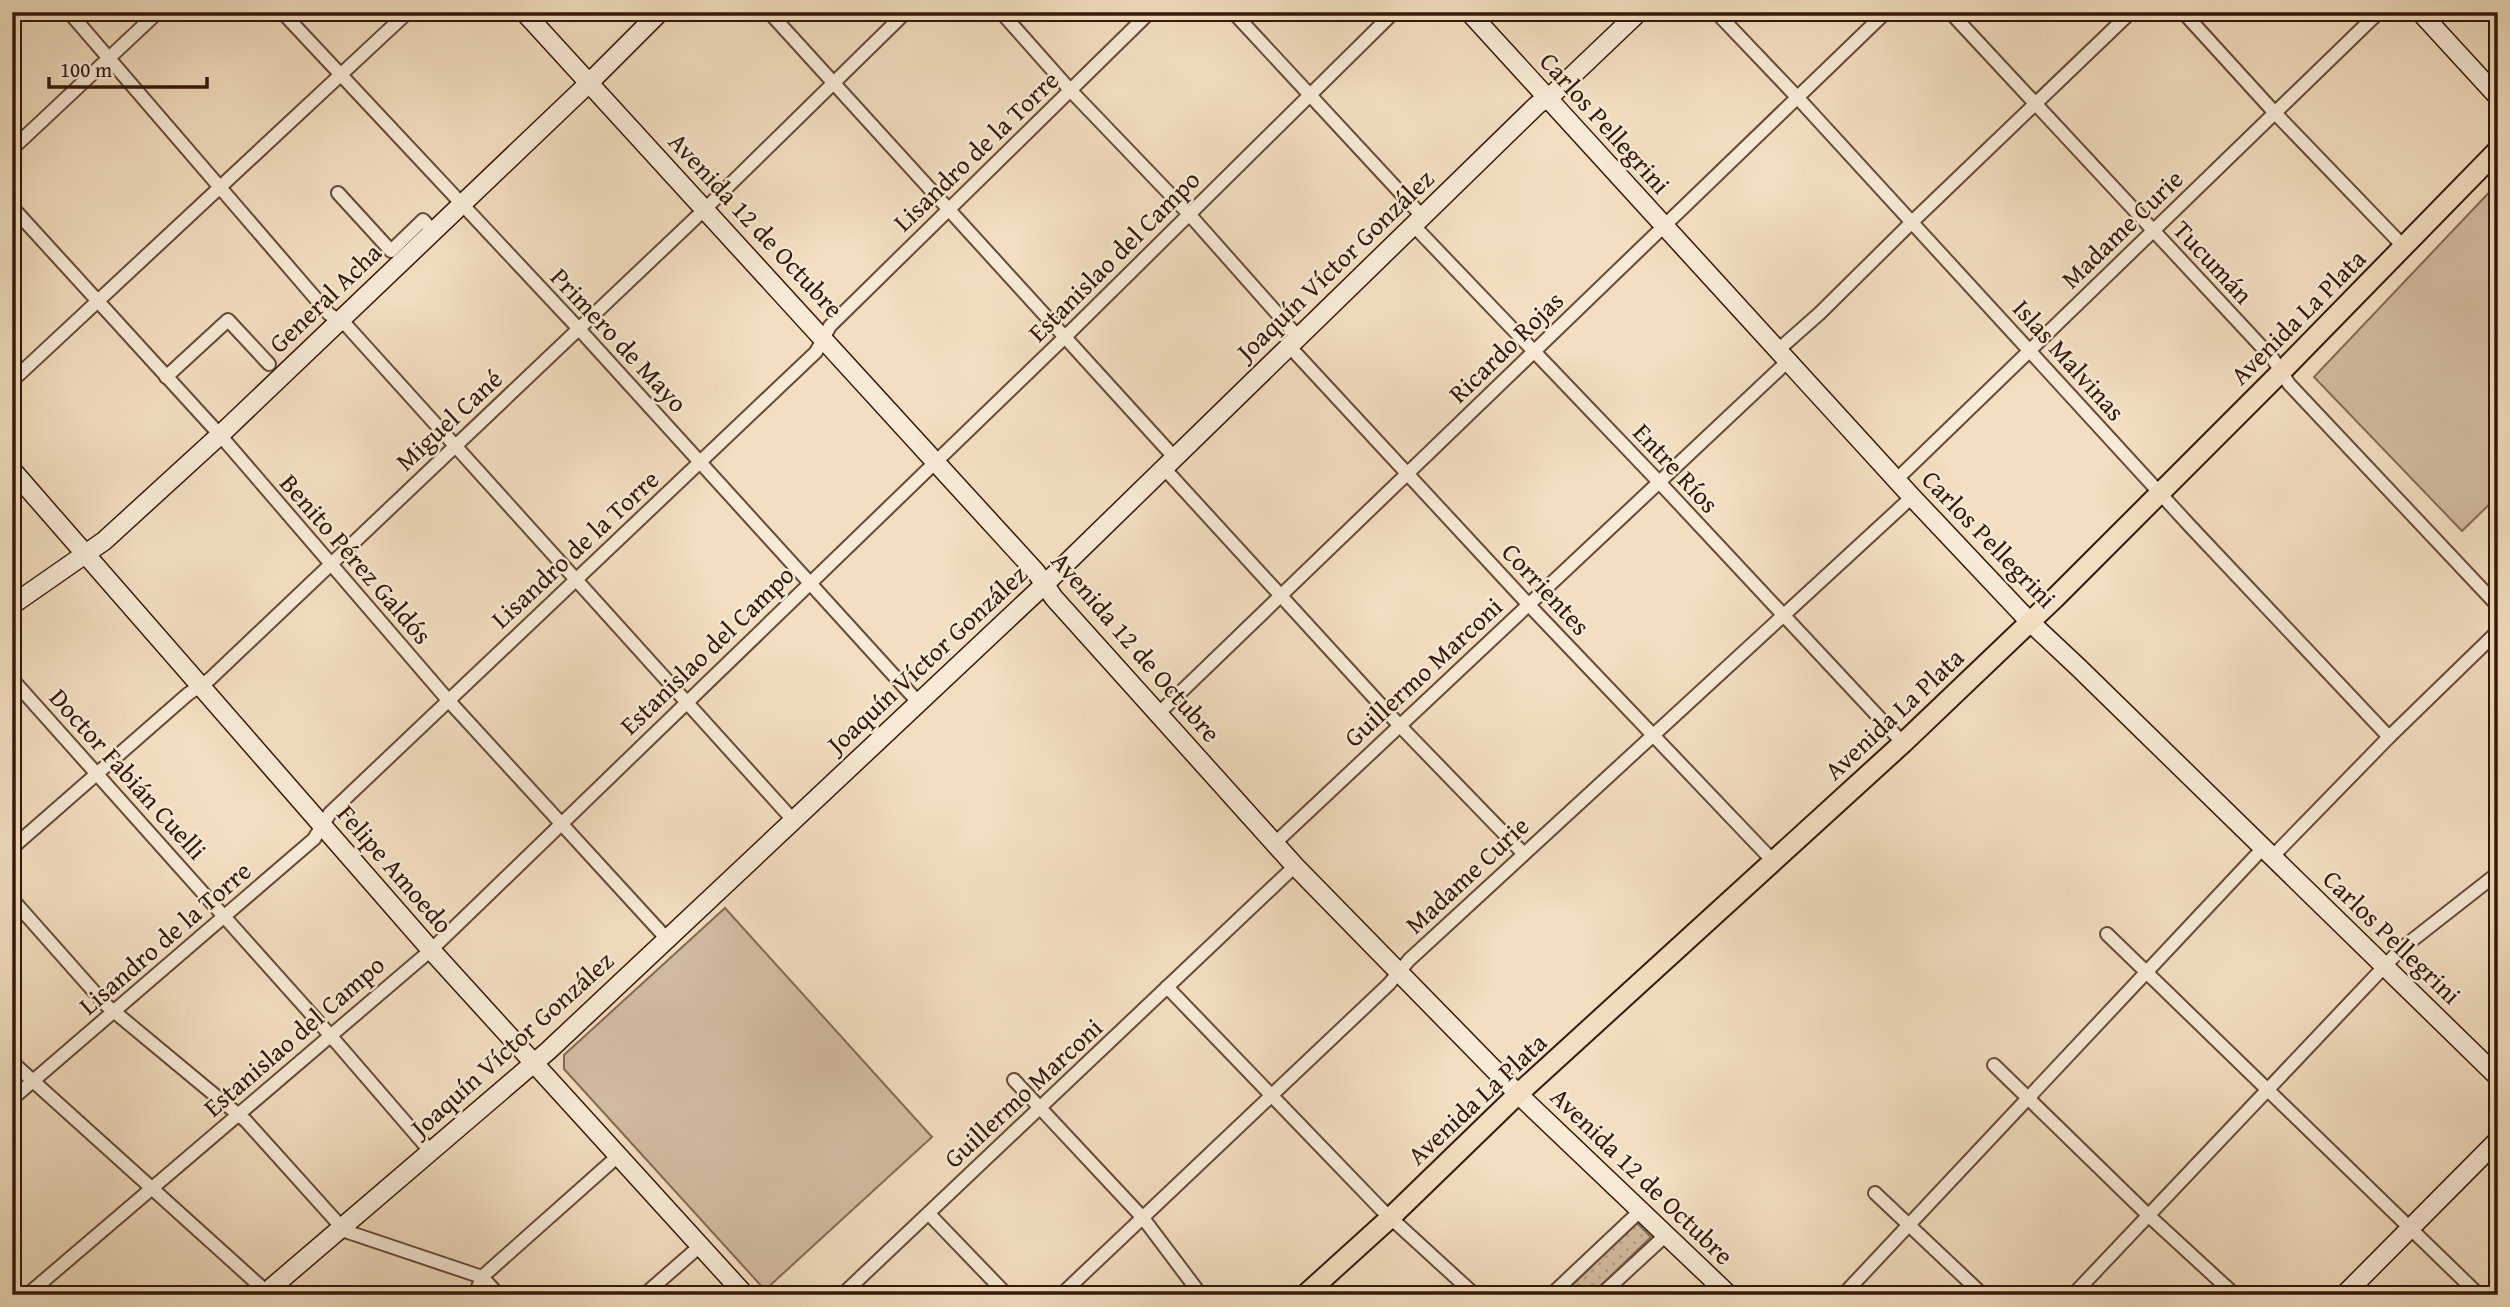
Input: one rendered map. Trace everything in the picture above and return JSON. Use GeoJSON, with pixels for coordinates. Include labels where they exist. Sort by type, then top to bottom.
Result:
{"type":"FeatureCollection","features":[{"type":"Feature","properties":{"kind":"main road","name":"Avenida La Plata"},"geometry":{"type":"LineString","coordinates":[[1305,1295],[1390,1218],[1518,1094],[1903,743],[2030,622],[2281,372],[2498,150]]}},
{"type":"Feature","properties":{"kind":"street"},"geometry":{"type":"LineString","coordinates":[[69,12],[329,314],[347,326],[793,820]]}},
{"type":"Feature","properties":{"kind":"street"},"geometry":{"type":"LineString","coordinates":[[12,149],[158,12]]}},
{"type":"Feature","properties":{"kind":"street","name":"Primero de Mayo"},"geometry":{"type":"LineString","coordinates":[[282,12],[579,329],[918,702]]}},
{"type":"Feature","properties":{"kind":"street"},"geometry":{"type":"LineString","coordinates":[[12,381],[408,12]]}},
{"type":"Feature","properties":{"kind":"street","name":"Avenida 12 de Octubre"},"geometry":{"type":"LineString","coordinates":[[524,12],[823,337],[1295,866],[1518,1094],[1729,1295]]}},
{"type":"Feature","properties":{"kind":"street","name":"General Acha"},"geometry":{"type":"LineString","coordinates":[[12,605],[104,541],[461,205],[660,12]]}},
{"type":"Feature","properties":{"kind":"street"},"geometry":{"type":"LineString","coordinates":[[769,12],[1066,336],[1281,595],[1400,726],[1524,854]]}},
{"type":"Feature","properties":{"kind":"street","name":"Miguel Cané"},"geometry":{"type":"LineString","coordinates":[[12,848],[200,686],[705,209],[905,12]]}},
{"type":"Feature","properties":{"kind":"street","name":"Corrientes"},"geometry":{"type":"LineString","coordinates":[[1001,12],[1189,214],[1408,475],[1773,861]]}},
{"type":"Feature","properties":{"kind":"street","name":"Lisandro de la Torre"},"geometry":{"type":"LineString","coordinates":[[12,1099],[314,839],[330,813],[816,352],[830,326],[1150,12]]}},
{"type":"Feature","properties":{"kind":"street","name":"Entre Ríos"},"geometry":{"type":"LineString","coordinates":[[1233,12],[1309,94],[1534,352],[1903,743]]}},
{"type":"Feature","properties":{"kind":"street","name":"Estanislao del Campo"},"geometry":{"type":"LineString","coordinates":[[27,1295],[431,950],[1066,336],[1394,12]]}},
{"type":"Feature","properties":{"kind":"street","name":"Carlos Pellegrini"},"geometry":{"type":"LineString","coordinates":[[1469,12],[1896,480],[2030,622],[2498,1077]]}},
{"type":"Feature","properties":{"kind":"street","name":"Joaquín Víctor González"},"geometry":{"type":"LineString","coordinates":[[267,1294],[534,1064],[1045,584],[1418,221],[1639,12]]}},
{"type":"Feature","properties":{"kind":"street","name":"Islas Malvinas"},"geometry":{"type":"LineString","coordinates":[[1716,12],[2160,494],[2389,737]]}},
{"type":"Feature","properties":{"kind":"street","name":"Ricardo Rojas"},"geometry":{"type":"LineString","coordinates":[[1158,714],[1886,12]]}},
{"type":"Feature","properties":{"kind":"street","name":"Tucumán"},"geometry":{"type":"LineString","coordinates":[[1950,12],[2273,359],[2289,384],[2498,606]]}},
{"type":"Feature","properties":{"kind":"street","name":"Guillermo Marconi"},"geometry":{"type":"LineString","coordinates":[[1275,844],[1659,482],[1782,356],[1820,313],[2131,12]]}},
{"type":"Feature","properties":{"kind":"street"},"geometry":{"type":"LineString","coordinates":[[2183,12],[2275,113],[2404,247]]}},
{"type":"Feature","properties":{"kind":"street","name":"Madame Curie"},"geometry":{"type":"LineString","coordinates":[[1896,480],[2379,12]]}},
{"type":"Feature","properties":{"kind":"street"},"geometry":{"type":"LineString","coordinates":[[2420,12],[2498,97]]}},
{"type":"Feature","properties":{"kind":"street"},"geometry":{"type":"LineString","coordinates":[[338,192],[391,251],[423,220],[433,231]]}},
{"type":"Feature","properties":{"kind":"street","name":"Benito Pérez Galdós"},"geometry":{"type":"LineString","coordinates":[[12,207],[219,435],[448,700],[667,939]]}},
{"type":"Feature","properties":{"kind":"street"},"geometry":{"type":"LineString","coordinates":[[166,377],[228,320],[269,363]]}},
{"type":"Feature","properties":{"kind":"street","name":"Felipe Amoedo"},"geometry":{"type":"LineString","coordinates":[[12,471],[431,950],[745,1295]]}},
{"type":"Feature","properties":{"kind":"street","name":"Madame Curie"},"geometry":{"type":"LineString","coordinates":[[1061,1295],[1389,984],[1409,960],[1912,497]]}},
{"type":"Feature","properties":{"kind":"street"},"geometry":{"type":"LineString","coordinates":[[1843,1295],[2146,972],[2498,631]]}},
{"type":"Feature","properties":{"kind":"street","name":"Doctor Fabián Cuelli"},"geometry":{"type":"LineString","coordinates":[[12,679],[330,1035],[430,1152]]}},
{"type":"Feature","properties":{"kind":"street","name":"Guillermo Marconi"},"geometry":{"type":"LineString","coordinates":[[842,1295],[1295,866]]}},
{"type":"Feature","properties":{"kind":"street"},"geometry":{"type":"LineString","coordinates":[[2073,1295],[2401,949],[2498,873]]}},
{"type":"Feature","properties":{"kind":"street"},"geometry":{"type":"LineString","coordinates":[[12,899],[114,1012],[239,1114],[342,1227],[351,1234],[482,1277],[499,1295]]}},
{"type":"Feature","properties":{"kind":"street"},"geometry":{"type":"LineString","coordinates":[[2107,934],[2479,1295]]}},
{"type":"Feature","properties":{"kind":"street"},"geometry":{"type":"LineString","coordinates":[[1167,987],[1390,1218],[1475,1295]]}},
{"type":"Feature","properties":{"kind":"street"},"geometry":{"type":"LineString","coordinates":[[12,1062],[267,1294]]}},
{"type":"Feature","properties":{"kind":"street"},"geometry":{"type":"LineString","coordinates":[[1994,1065],[2235,1295]]}},
{"type":"Feature","properties":{"kind":"street"},"geometry":{"type":"LineString","coordinates":[[1014,1080],[1143,1218],[1201,1295]]}},
{"type":"Feature","properties":{"kind":"street"},"geometry":{"type":"LineString","coordinates":[[2344,1295],[2498,1140]]}},
{"type":"Feature","properties":{"kind":"street"},"geometry":{"type":"LineString","coordinates":[[475,1295],[482,1277],[618,1156]]}},
{"type":"Feature","properties":{"kind":"street"},"geometry":{"type":"LineString","coordinates":[[1875,1193],[1983,1295]]}},
{"type":"Feature","properties":{"kind":"street"},"geometry":{"type":"LineString","coordinates":[[1551,1295],[1640,1211]]}},
{"type":"Feature","properties":{"kind":"street"},"geometry":{"type":"LineString","coordinates":[[929,1214],[1006,1295]]}},
{"type":"Feature","properties":{"kind":"street"},"geometry":{"type":"LineString","coordinates":[[1601,1295],[1666,1235]]}},
{"type":"Feature","properties":{"kind":"street"},"geometry":{"type":"LineString","coordinates":[[644,1295],[700,1246]]}},
{"type":"Feature","properties":{"kind":"shaded area"},"geometry":{"type":"Polygon","coordinates":[[[2498,183],[2498,496],[2462,531],[2314,377],[2498,183]]]}},
{"type":"Feature","properties":{"kind":"shaded area"},"geometry":{"type":"Polygon","coordinates":[[[725,908],[932,1137],[765,1290],[564,1069],[564,1055],[725,908]]]}},
{"type":"Feature","properties":{"kind":"shaded area"},"geometry":{"type":"Polygon","coordinates":[[[1637,1223],[1651,1237],[1591,1295],[1562,1295],[1637,1223]]]}}]}
